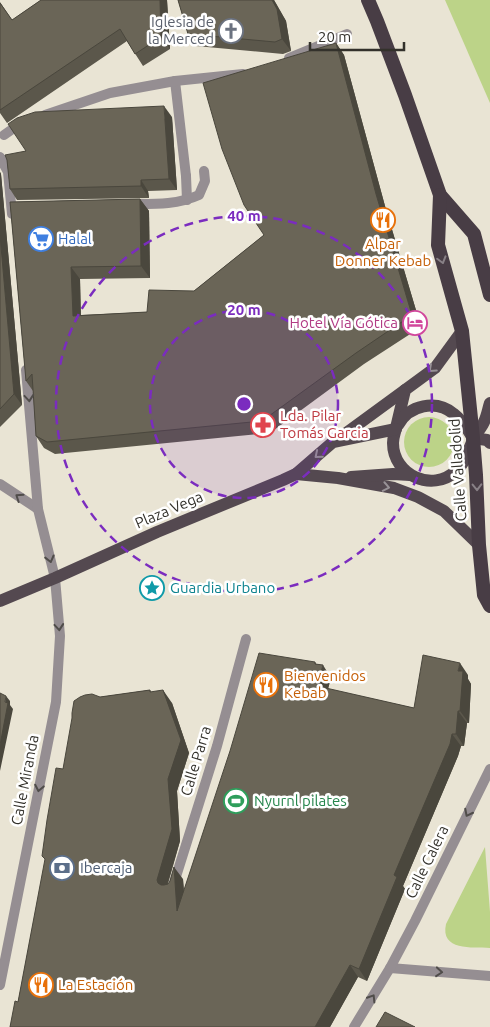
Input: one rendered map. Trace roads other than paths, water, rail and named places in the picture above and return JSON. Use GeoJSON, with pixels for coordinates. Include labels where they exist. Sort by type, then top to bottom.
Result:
{"type":"FeatureCollection","features":[{"type":"Feature","properties":{"kind":"highway"},"geometry":{"type":"LineString","coordinates":[[368,0],[440,195],[474,234],[490,295]]}},
{"type":"Feature","properties":{"kind":"highway","name":"Calle Valladolid"},"geometry":{"type":"LineString","coordinates":[[440,195],[438,246],[462,330],[474,438],[479,545],[484,595],[490,606]]}},
{"type":"Feature","properties":{"kind":"main road","name":"Plaza Vega"},"geometry":{"type":"LineString","coordinates":[[0,601],[296,474],[333,442],[435,368],[462,330]]}},
{"type":"Feature","properties":{"kind":"main road"},"geometry":{"type":"LineString","coordinates":[[404,390],[393,440],[395,458],[401,467],[479,545]]}},
{"type":"Feature","properties":{"kind":"main road"},"geometry":{"type":"LineString","coordinates":[[338,478],[377,474],[412,476],[426,481],[442,479],[457,471],[464,462],[474,438],[484,422],[490,403]]}},
{"type":"Feature","properties":{"kind":"main road"},"geometry":{"type":"LineString","coordinates":[[396,429],[400,420],[413,410],[433,405],[444,407],[453,412],[474,438],[487,440],[490,443]]}},
{"type":"Feature","properties":{"kind":"main road","name":"Plaza Vega"},"geometry":{"type":"LineString","coordinates":[[333,442],[396,429]]}},
{"type":"Feature","properties":{"kind":"main road"},"geometry":{"type":"LineString","coordinates":[[296,474],[338,478],[394,488],[444,511]]}},
{"type":"Feature","properties":{"kind":"street"},"geometry":{"type":"LineString","coordinates":[[284,61],[347,34]]}},
{"type":"Feature","properties":{"kind":"street"},"geometry":{"type":"LineString","coordinates":[[4,135],[22,122],[110,93],[175,81],[250,72]]}},
{"type":"Feature","properties":{"kind":"street"},"geometry":{"type":"LineString","coordinates":[[175,81],[187,200]]}},
{"type":"Feature","properties":{"kind":"street"},"geometry":{"type":"LineString","coordinates":[[1,158],[8,172],[16,207],[13,226]]}},
{"type":"Feature","properties":{"kind":"street"},"geometry":{"type":"LineString","coordinates":[[119,204],[168,204],[187,200],[199,195],[205,181],[204,171]]}},
{"type":"Feature","properties":{"kind":"street","name":"Calle Miranda"},"geometry":{"type":"LineString","coordinates":[[0,985],[56,702],[60,636],[55,578],[38,509],[25,356]]}},
{"type":"Feature","properties":{"kind":"street"},"geometry":{"type":"LineString","coordinates":[[0,484],[38,509]]}},
{"type":"Feature","properties":{"kind":"street","name":"Calle Parra"},"geometry":{"type":"LineString","coordinates":[[172,891],[217,746],[246,639]]}},
{"type":"Feature","properties":{"kind":"street","name":"Calle Calera"},"geometry":{"type":"LineString","coordinates":[[354,1027],[390,968],[415,921],[490,769]]}},
{"type":"Feature","properties":{"kind":"street"},"geometry":{"type":"LineString","coordinates":[[390,968],[490,976]]}},
{"type":"Feature","properties":{"kind":"place","name":"Iglesia de la Merced"},"geometry":{"type":"Point","coordinates":[231,31]}},
{"type":"Feature","properties":{"kind":"place","name":"Alpar Donner Kebab"},"geometry":{"type":"Point","coordinates":[383,220]}},
{"type":"Feature","properties":{"kind":"place","name":"Halal"},"geometry":{"type":"Point","coordinates":[41,239]}},
{"type":"Feature","properties":{"kind":"place","name":"Hotel Vía Gótica"},"geometry":{"type":"Point","coordinates":[415,323]}},
{"type":"Feature","properties":{"kind":"place","name":"Lda. Pilar Tomás Garcia"},"geometry":{"type":"Point","coordinates":[263,425]}},
{"type":"Feature","properties":{"kind":"place","name":"Guardia Urbano"},"geometry":{"type":"Point","coordinates":[152,588]}},
{"type":"Feature","properties":{"kind":"place","name":"Bienvenidos Kebab"},"geometry":{"type":"Point","coordinates":[266,685]}},
{"type":"Feature","properties":{"kind":"place","name":"Nyurnl pilates"},"geometry":{"type":"Point","coordinates":[236,801]}},
{"type":"Feature","properties":{"kind":"place","name":"Ibercaja"},"geometry":{"type":"Point","coordinates":[62,868]}},
{"type":"Feature","properties":{"kind":"place","name":"La Estación"},"geometry":{"type":"Point","coordinates":[41,985]}}]}
